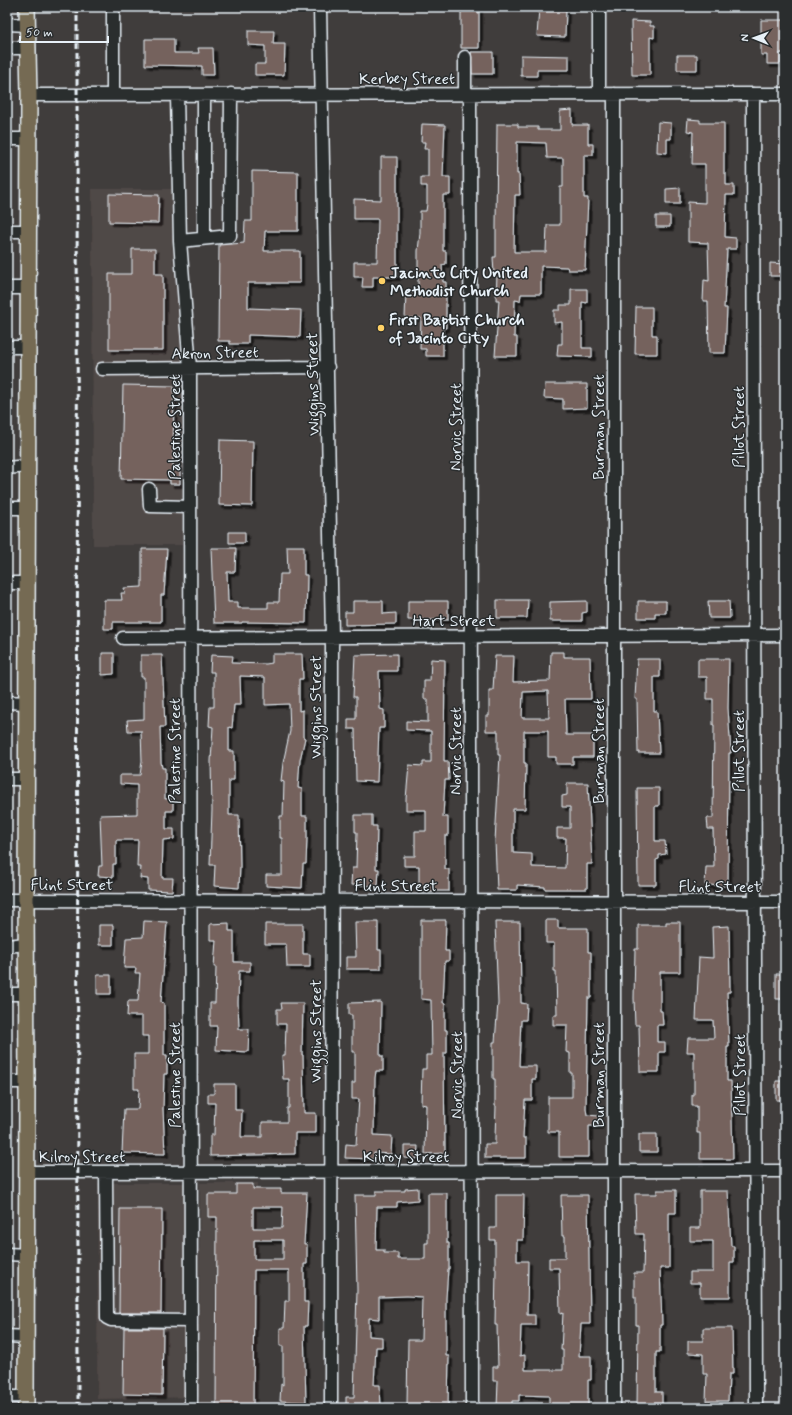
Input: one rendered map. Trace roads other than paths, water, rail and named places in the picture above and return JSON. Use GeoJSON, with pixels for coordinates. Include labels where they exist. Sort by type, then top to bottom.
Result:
{"type":"FeatureCollection","features":[{"type":"Feature","properties":{"kind":"main road"},"geometry":{"type":"LineString","coordinates":[[26,1403],[26,703],[29,95],[27,7]]}},
{"type":"Feature","properties":{"kind":"street"},"geometry":{"type":"LineString","coordinates":[[113,7],[113,95]]}},
{"type":"Feature","properties":{"kind":"street","name":"Wiggins Street"},"geometry":{"type":"LineString","coordinates":[[320,7],[320,94],[328,367],[332,637],[331,1408]]}},
{"type":"Feature","properties":{"kind":"street"},"geometry":{"type":"LineString","coordinates":[[599,7],[599,94]]}},
{"type":"Feature","properties":{"kind":"street"},"geometry":{"type":"LineString","coordinates":[[7,24],[27,25]]}},
{"type":"Feature","properties":{"kind":"street"},"geometry":{"type":"LineString","coordinates":[[7,48],[28,48]]}},
{"type":"Feature","properties":{"kind":"street","name":"Norvic Street"},"geometry":{"type":"LineString","coordinates":[[466,56],[468,94],[471,636],[472,1408]]}},
{"type":"Feature","properties":{"kind":"street"},"geometry":{"type":"LineString","coordinates":[[180,241],[230,236],[231,94]]}},
{"type":"Feature","properties":{"kind":"street","name":"Burman Street"},"geometry":{"type":"LineString","coordinates":[[614,94],[614,1408]]}},
{"type":"Feature","properties":{"kind":"street","name":"Pillot Street"},"geometry":{"type":"LineString","coordinates":[[753,94],[756,1408]]}},
{"type":"Feature","properties":{"kind":"street","name":"Kerbey Street"},"geometry":{"type":"LineString","coordinates":[[29,95],[785,94]]}},
{"type":"Feature","properties":{"kind":"street","name":"Palestine Street"},"geometry":{"type":"LineString","coordinates":[[177,95],[180,241],[190,368],[190,1408]]}},
{"type":"Feature","properties":{"kind":"street"},"geometry":{"type":"LineString","coordinates":[[204,95],[204,238]]}},
{"type":"Feature","properties":{"kind":"street"},"geometry":{"type":"LineString","coordinates":[[7,139],[28,139]]}},
{"type":"Feature","properties":{"kind":"street"},"geometry":{"type":"LineString","coordinates":[[7,231],[28,230]]}},
{"type":"Feature","properties":{"kind":"street"},"geometry":{"type":"LineString","coordinates":[[7,288],[28,288]]}},
{"type":"Feature","properties":{"kind":"street"},"geometry":{"type":"LineString","coordinates":[[7,347],[28,347]]}},
{"type":"Feature","properties":{"kind":"street","name":"Akron Street"},"geometry":{"type":"LineString","coordinates":[[102,369],[328,367]]}},
{"type":"Feature","properties":{"kind":"street"},"geometry":{"type":"LineString","coordinates":[[7,468],[27,466]]}},
{"type":"Feature","properties":{"kind":"street"},"geometry":{"type":"LineString","coordinates":[[150,489],[150,506],[190,506]]}},
{"type":"Feature","properties":{"kind":"street"},"geometry":{"type":"LineString","coordinates":[[7,508],[27,508]]}},
{"type":"Feature","properties":{"kind":"street"},"geometry":{"type":"LineString","coordinates":[[7,583],[27,583]]}},
{"type":"Feature","properties":{"kind":"street","name":"Hart Street"},"geometry":{"type":"LineString","coordinates":[[123,638],[785,635]]}},
{"type":"Feature","properties":{"kind":"street"},"geometry":{"type":"LineString","coordinates":[[7,702],[26,703]]}},
{"type":"Feature","properties":{"kind":"street"},"geometry":{"type":"LineString","coordinates":[[7,779],[26,778]]}},
{"type":"Feature","properties":{"kind":"street","name":"Flint Street"},"geometry":{"type":"LineString","coordinates":[[7,900],[785,902]]}},
{"type":"Feature","properties":{"kind":"street"},"geometry":{"type":"LineString","coordinates":[[7,946],[26,944]]}},
{"type":"Feature","properties":{"kind":"street"},"geometry":{"type":"LineString","coordinates":[[7,994],[27,994]]}},
{"type":"Feature","properties":{"kind":"street"},"geometry":{"type":"LineString","coordinates":[[7,1082],[27,1082]]}},
{"type":"Feature","properties":{"kind":"street","name":"Kilroy Street"},"geometry":{"type":"LineString","coordinates":[[27,1172],[785,1171]]}},
{"type":"Feature","properties":{"kind":"street"},"geometry":{"type":"LineString","coordinates":[[106,1172],[107,1318],[111,1320],[190,1321]]}},
{"type":"Feature","properties":{"kind":"street"},"geometry":{"type":"LineString","coordinates":[[7,1254],[27,1254]]}},
{"type":"Feature","properties":{"kind":"street"},"geometry":{"type":"LineString","coordinates":[[7,1336],[27,1337]]}},
{"type":"Feature","properties":{"kind":"street"},"geometry":{"type":"LineString","coordinates":[[7,1398],[26,1403]]}},
{"type":"Feature","properties":{"kind":"railway"},"geometry":{"type":"LineString","coordinates":[[77,7],[78,1408]]}},
{"type":"Feature","properties":{"kind":"place","name":"Jacinto City United Methodist Church"},"geometry":{"type":"Point","coordinates":[382,281]}},
{"type":"Feature","properties":{"kind":"place","name":"First Baptist Church of Jacinto City"},"geometry":{"type":"Point","coordinates":[381,328]}}]}
